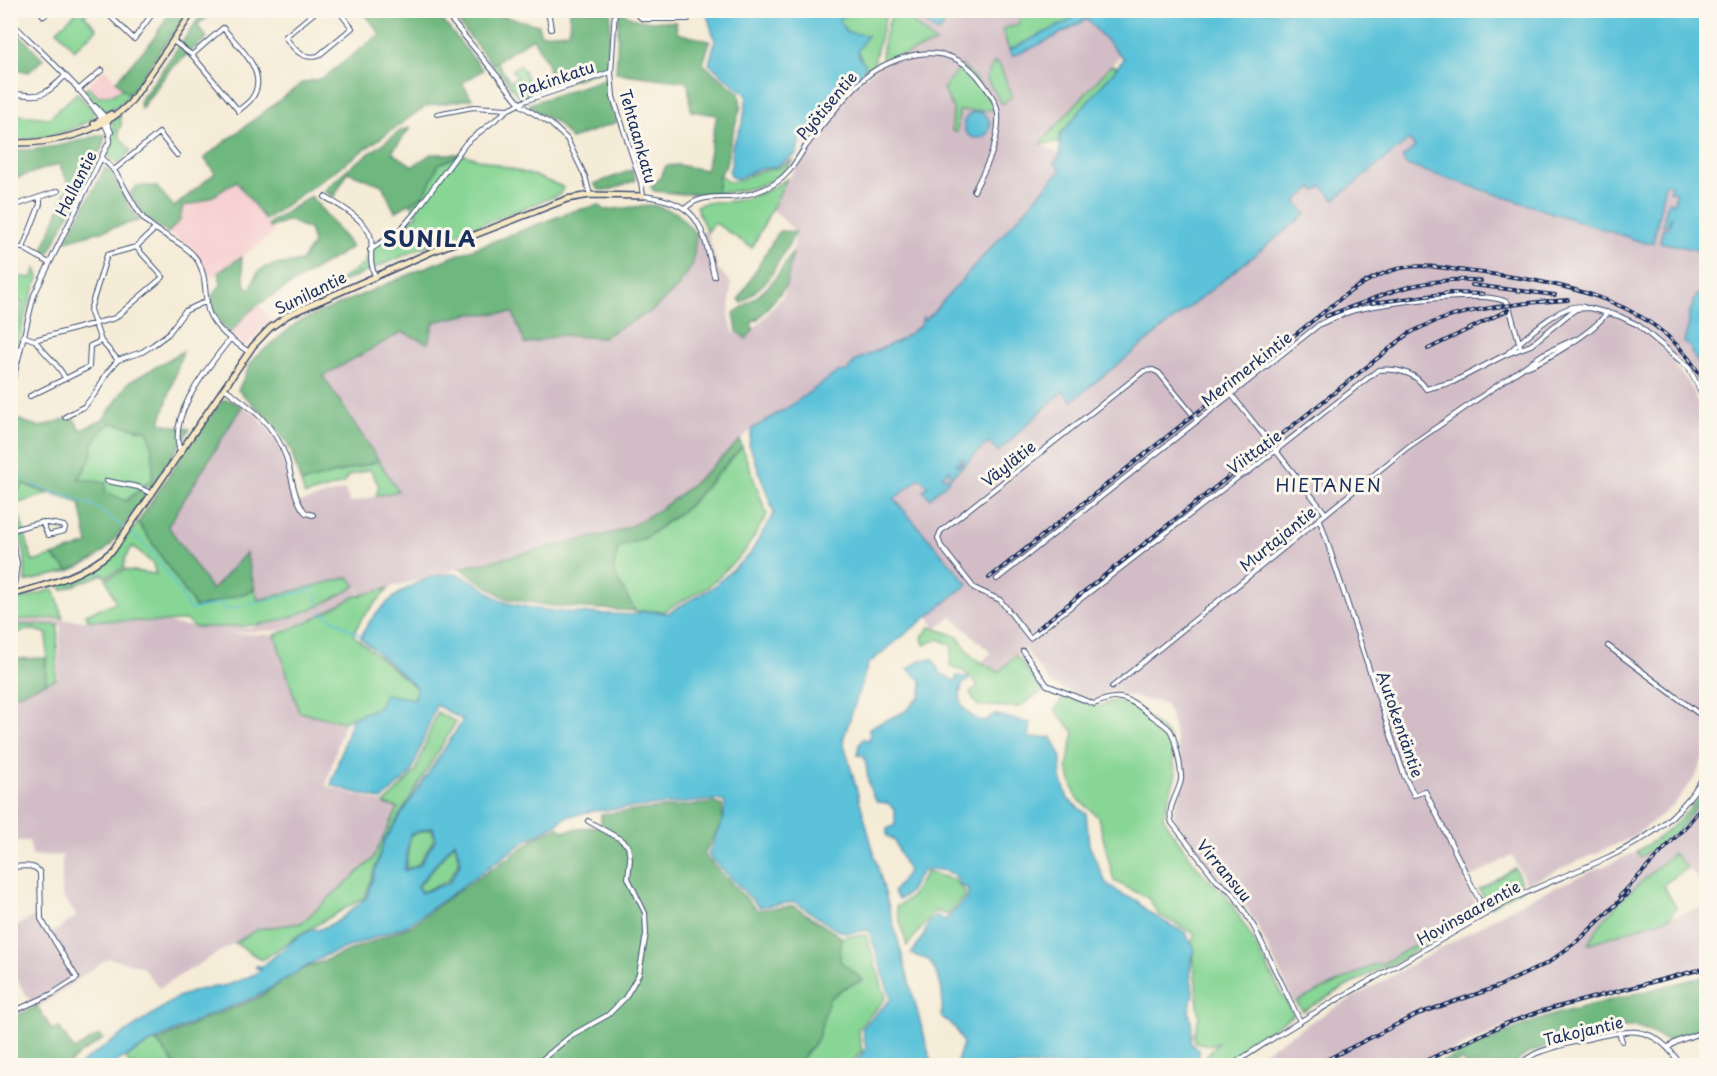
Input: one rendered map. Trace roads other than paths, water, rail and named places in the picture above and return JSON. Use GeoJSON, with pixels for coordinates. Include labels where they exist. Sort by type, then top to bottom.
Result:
{"type":"FeatureCollection","features":[{"type":"Feature","properties":{"kind":"street"},"geometry":{"type":"LineString","coordinates":[[39,10],[44,16],[50,10]]}},
{"type":"Feature","properties":{"kind":"street"},"geometry":{"type":"LineString","coordinates":[[112,10],[109,15],[134,39],[155,10]]}},
{"type":"Feature","properties":{"kind":"street"},"geometry":{"type":"LineString","coordinates":[[10,143],[35,143],[65,137],[104,120],[136,94],[194,10]]}},
{"type":"Feature","properties":{"kind":"street"},"geometry":{"type":"LineString","coordinates":[[314,11],[285,37],[303,56],[318,56],[352,28],[338,10]]}},
{"type":"Feature","properties":{"kind":"street"},"geometry":{"type":"LineString","coordinates":[[443,10],[519,103],[526,110],[551,124],[567,139],[585,176],[590,195]]}},
{"type":"Feature","properties":{"kind":"street"},"geometry":{"type":"LineString","coordinates":[[548,10],[551,29]]}},
{"type":"Feature","properties":{"kind":"street","name":"Tehtaankatu"},"geometry":{"type":"LineString","coordinates":[[615,10],[611,72],[614,103],[641,182],[643,196]]}},
{"type":"Feature","properties":{"kind":"street"},"geometry":{"type":"LineString","coordinates":[[631,10],[643,19],[688,20]]}},
{"type":"Feature","properties":{"kind":"street"},"geometry":{"type":"LineString","coordinates":[[10,21],[94,106],[104,120]]}},
{"type":"Feature","properties":{"kind":"street"},"geometry":{"type":"LineString","coordinates":[[173,41],[192,55],[238,110],[252,100],[258,81],[253,66],[223,28],[192,55]]}},
{"type":"Feature","properties":{"kind":"street","name":"Pyötisentie"},"geometry":{"type":"LineString","coordinates":[[685,209],[697,200],[752,194],[782,179],[795,166],[807,146],[866,76],[886,65],[924,53],[947,55],[964,62],[979,78],[995,103],[998,115],[996,138],[974,191]]}},
{"type":"Feature","properties":{"kind":"street"},"geometry":{"type":"LineString","coordinates":[[78,90],[102,70]]}},
{"type":"Feature","properties":{"kind":"street","name":"Pakinkatu"},"geometry":{"type":"LineString","coordinates":[[370,250],[399,230],[414,214],[453,157],[466,143],[509,109],[519,103],[611,72]]}},
{"type":"Feature","properties":{"kind":"street"},"geometry":{"type":"LineString","coordinates":[[10,93],[43,95],[65,76]]}},
{"type":"Feature","properties":{"kind":"street"},"geometry":{"type":"LineString","coordinates":[[437,114],[473,107],[509,109]]}},
{"type":"Feature","properties":{"kind":"street","name":"Hallantie"},"geometry":{"type":"LineString","coordinates":[[10,392],[34,296],[110,140],[104,120]]}},
{"type":"Feature","properties":{"kind":"street"},"geometry":{"type":"LineString","coordinates":[[114,170],[159,133],[177,155]]}},
{"type":"Feature","properties":{"kind":"street"},"geometry":{"type":"LineString","coordinates":[[102,159],[114,170],[132,204],[155,229],[186,248],[196,258],[205,277],[207,301],[212,319],[231,339],[249,352]]}},
{"type":"Feature","properties":{"kind":"street"},"geometry":{"type":"LineString","coordinates":[[10,207],[58,191]]}},
{"type":"Feature","properties":{"kind":"street","name":"Sunilantie"},"geometry":{"type":"LineString","coordinates":[[12,595],[77,574],[100,561],[113,550],[153,495],[249,352],[270,328],[288,315],[431,252],[567,199],[590,195],[643,196]]}},
{"type":"Feature","properties":{"kind":"street"},"geometry":{"type":"LineString","coordinates":[[643,196],[665,199],[685,209],[699,222],[714,276]]}},
{"type":"Feature","properties":{"kind":"street"},"geometry":{"type":"LineString","coordinates":[[23,248],[40,204],[40,197]]}},
{"type":"Feature","properties":{"kind":"street"},"geometry":{"type":"LineString","coordinates":[[325,197],[345,208],[368,231],[371,241],[370,261],[375,276]]}},
{"type":"Feature","properties":{"kind":"street"},"geometry":{"type":"LineString","coordinates":[[118,360],[101,341],[90,310],[107,255],[136,247],[155,229]]}},
{"type":"Feature","properties":{"kind":"street"},"geometry":{"type":"LineString","coordinates":[[23,336],[34,339],[116,318],[163,277],[136,247]]}},
{"type":"Feature","properties":{"kind":"street"},"geometry":{"type":"LineString","coordinates":[[10,248],[23,248],[49,263]]}},
{"type":"Feature","properties":{"kind":"street","name":"Merimerkintie"},"geometry":{"type":"LineString","coordinates":[[997,579],[1320,324],[1352,311],[1370,308],[1453,297],[1484,297],[1504,300],[1508,303],[1521,349]]}},
{"type":"Feature","properties":{"kind":"street"},"geometry":{"type":"LineString","coordinates":[[65,417],[85,406],[118,360],[142,352],[153,345],[168,334],[185,311],[207,301]]}},
{"type":"Feature","properties":{"kind":"street","name":"Viittatie"},"geometry":{"type":"LineString","coordinates":[[1505,355],[1535,328],[1570,307],[1579,305],[1607,312],[1638,325],[1682,360],[1707,402]]}},
{"type":"Feature","properties":{"kind":"street","name":"Viittatie"},"geometry":{"type":"LineString","coordinates":[[1030,638],[1378,370],[1402,371],[1422,382],[1426,389],[1453,382],[1505,355],[1531,345],[1576,309],[1589,308]]}},
{"type":"Feature","properties":{"kind":"street"},"geometry":{"type":"LineString","coordinates":[[1519,371],[1542,362],[1601,322],[1607,312]]}},
{"type":"Feature","properties":{"kind":"street"},"geometry":{"type":"LineString","coordinates":[[34,339],[58,365],[66,378]]}},
{"type":"Feature","properties":{"kind":"street"},"geometry":{"type":"LineString","coordinates":[[181,453],[177,435],[180,419],[201,376],[231,339]]}},
{"type":"Feature","properties":{"kind":"street"},"geometry":{"type":"LineString","coordinates":[[1519,371],[1555,347],[1575,339]]}},
{"type":"Feature","properties":{"kind":"street"},"geometry":{"type":"LineString","coordinates":[[30,396],[90,367],[90,346],[101,341]]}},
{"type":"Feature","properties":{"kind":"street"},"geometry":{"type":"LineString","coordinates":[[10,347],[20,349]]}},
{"type":"Feature","properties":{"kind":"street","name":"Väylätie"},"geometry":{"type":"LineString","coordinates":[[1030,638],[1000,600],[974,588],[941,546],[938,538],[941,531],[1144,371],[1153,369],[1159,373],[1198,421]]}},
{"type":"Feature","properties":{"kind":"street","name":"Murtajantie"},"geometry":{"type":"LineString","coordinates":[[1112,687],[1408,447],[1495,385],[1519,371]]}},
{"type":"Feature","properties":{"kind":"street"},"geometry":{"type":"LineString","coordinates":[[225,388],[251,407],[273,429],[286,457],[301,506],[306,513],[313,515]]}},
{"type":"Feature","properties":{"kind":"street"},"geometry":{"type":"LineString","coordinates":[[1231,394],[1326,514]]}},
{"type":"Feature","properties":{"kind":"street"},"geometry":{"type":"LineString","coordinates":[[107,481],[138,487],[153,495]]}},
{"type":"Feature","properties":{"kind":"street","name":"Autokentäntie"},"geometry":{"type":"LineString","coordinates":[[1320,520],[1404,775],[1414,795],[1425,791],[1486,914]]}},
{"type":"Feature","properties":{"kind":"street"},"geometry":{"type":"LineString","coordinates":[[12,595],[17,563],[10,532],[42,522],[64,526],[64,531],[48,535],[42,522]]}},
{"type":"Feature","properties":{"kind":"street"},"geometry":{"type":"LineString","coordinates":[[1608,646],[1707,719]]}},
{"type":"Feature","properties":{"kind":"street","name":"Virransuu"},"geometry":{"type":"LineString","coordinates":[[1023,651],[1047,685],[1094,704],[1107,698],[1117,697],[1131,700],[1171,731],[1181,770],[1181,779],[1169,816],[1172,823],[1216,881],[1233,893],[1254,927],[1300,1021]]}},
{"type":"Feature","properties":{"kind":"street","name":"Hovinsaarentie"},"geometry":{"type":"LineString","coordinates":[[1231,1065],[1300,1021],[1522,894],[1620,852],[1645,838],[1680,809],[1707,772]]}},
{"type":"Feature","properties":{"kind":"street"},"geometry":{"type":"LineString","coordinates":[[534,1065],[572,1035],[608,1016],[625,999],[639,974],[646,934],[645,913],[628,878],[630,859],[628,846],[588,821]]}},
{"type":"Feature","properties":{"kind":"street"},"geometry":{"type":"LineString","coordinates":[[10,867],[33,866],[38,868],[41,919],[77,978],[52,994],[10,1013]]}},
{"type":"Feature","properties":{"kind":"street"},"geometry":{"type":"LineString","coordinates":[[1668,1048],[1677,1041],[1697,1035],[1707,1029]]}},
{"type":"Feature","properties":{"kind":"street"},"geometry":{"type":"LineString","coordinates":[[1620,1032],[1622,1041]]}},
{"type":"Feature","properties":{"kind":"street","name":"Takojantie"},"geometry":{"type":"LineString","coordinates":[[1518,1065],[1547,1050],[1620,1032],[1640,1032],[1668,1048],[1681,1065]]}},
{"type":"Feature","properties":{"kind":"water"},"geometry":{"type":"Polygon","coordinates":[[[916,10],[950,11],[941,30],[937,32],[917,16],[916,10]]]}},
{"type":"Feature","properties":{"kind":"water"},"geometry":{"type":"Polygon","coordinates":[[[706,11],[853,11],[839,19],[846,32],[867,35],[858,51],[860,59],[865,63],[865,69],[799,142],[797,154],[775,167],[758,169],[737,179],[731,177],[729,171],[732,164],[732,146],[743,122],[747,95],[709,64],[715,41],[706,11]]]}},
{"type":"Feature","properties":{"kind":"water"},"geometry":{"type":"Polygon","coordinates":[[[1080,11],[1706,11],[1706,252],[1660,242],[1663,227],[1669,228],[1672,215],[1668,225],[1663,224],[1668,202],[1674,203],[1676,192],[1670,191],[1671,185],[1665,184],[1653,243],[1645,243],[1406,165],[1402,158],[1415,147],[1409,140],[1334,200],[1323,186],[1316,191],[1312,188],[1296,201],[1306,214],[1072,401],[1063,391],[998,452],[989,442],[964,465],[961,462],[964,459],[962,458],[956,464],[958,466],[960,463],[963,466],[951,477],[949,470],[942,476],[950,479],[930,498],[923,491],[928,486],[920,478],[894,499],[968,584],[868,664],[843,740],[932,1065],[854,1065],[866,1048],[862,1028],[891,999],[869,930],[847,933],[835,929],[795,902],[759,907],[708,855],[724,817],[725,802],[717,800],[593,811],[566,817],[527,840],[408,925],[324,956],[255,997],[204,1017],[111,1065],[79,1065],[178,997],[198,990],[228,985],[253,975],[262,969],[256,966],[263,966],[300,935],[338,921],[367,897],[384,841],[463,720],[436,705],[411,773],[382,800],[331,785],[352,718],[379,707],[385,694],[415,699],[416,687],[361,638],[376,614],[402,591],[434,576],[449,574],[467,578],[503,601],[536,609],[631,615],[644,611],[668,613],[712,588],[750,554],[774,513],[749,444],[752,429],[787,408],[838,372],[847,371],[856,360],[900,340],[921,325],[923,317],[926,320],[1061,170],[1054,163],[1060,155],[1060,135],[1124,59],[1086,19],[1012,56],[1009,50],[1067,22],[1080,11]],[[433,827],[410,834],[404,871],[420,865],[436,839],[433,827]],[[455,841],[417,886],[421,893],[449,883],[461,863],[455,841]]]}},
{"type":"Feature","properties":{"kind":"water"},"geometry":{"type":"Polygon","coordinates":[[[977,112],[986,116],[990,125],[986,134],[977,138],[968,134],[964,125],[968,116],[977,112]]]}},
{"type":"Feature","properties":{"kind":"water"},"geometry":{"type":"Polygon","coordinates":[[[1697,295],[1706,297],[1706,375],[1690,347],[1684,342],[1689,314],[1697,295]]]}},
{"type":"Feature","properties":{"kind":"water"},"geometry":{"type":"Polygon","coordinates":[[[933,659],[940,673],[954,681],[957,680],[956,676],[969,677],[968,681],[962,684],[960,697],[964,708],[973,717],[985,722],[992,715],[996,715],[1031,723],[1029,738],[1052,737],[1061,756],[1061,778],[1068,799],[1086,814],[1089,845],[1106,883],[1123,895],[1136,900],[1148,912],[1185,932],[1194,948],[1190,971],[1193,992],[1189,1012],[1192,1026],[1191,1044],[1199,1049],[1199,1056],[1188,1065],[959,1066],[957,1062],[963,1043],[956,1029],[941,1016],[942,993],[936,974],[929,960],[911,954],[924,935],[928,923],[937,916],[945,920],[968,897],[967,887],[961,887],[957,877],[951,873],[925,870],[919,875],[907,895],[898,899],[893,892],[908,872],[894,840],[887,836],[887,829],[895,825],[895,810],[888,803],[877,802],[873,797],[864,756],[857,755],[863,739],[870,740],[869,728],[904,712],[921,696],[922,681],[908,669],[921,660],[933,659]]]}},
{"type":"Feature","properties":{"kind":"waterway"},"geometry":{"type":"LineString","coordinates":[[10,469],[26,480]]}},
{"type":"Feature","properties":{"kind":"waterway"},"geometry":{"type":"LineString","coordinates":[[31,483],[93,505],[124,528]]}},
{"type":"Feature","properties":{"kind":"waterway"},"geometry":{"type":"LineString","coordinates":[[131,533],[157,559],[190,610],[222,603],[225,610],[315,589]]}},
{"type":"Feature","properties":{"kind":"waterway"},"geometry":{"type":"LineString","coordinates":[[316,594],[320,607]]}},
{"type":"Feature","properties":{"kind":"waterway"},"geometry":{"type":"LineString","coordinates":[[321,612],[361,636]]}},
{"type":"Feature","properties":{"kind":"railway"},"geometry":{"type":"LineString","coordinates":[[989,578],[1345,295],[1391,271],[1415,266],[1508,276],[1542,282],[1607,300],[1637,315],[1664,333],[1688,357],[1706,386]]}},
{"type":"Feature","properties":{"kind":"railway"},"geometry":{"type":"LineString","coordinates":[[1362,303],[1420,284],[1450,280],[1481,281]]}},
{"type":"Feature","properties":{"kind":"railway"},"geometry":{"type":"LineString","coordinates":[[1472,285],[1555,295]]}},
{"type":"Feature","properties":{"kind":"railway"},"geometry":{"type":"LineString","coordinates":[[1372,303],[1450,293],[1483,294]]}},
{"type":"Feature","properties":{"kind":"railway"},"geometry":{"type":"LineString","coordinates":[[1540,302],[1568,300]]}},
{"type":"Feature","properties":{"kind":"railway"},"geometry":{"type":"LineString","coordinates":[[1326,316],[1368,301]]}},
{"type":"Feature","properties":{"kind":"railway"},"geometry":{"type":"LineString","coordinates":[[1037,629],[1408,334],[1441,319],[1459,314],[1494,307],[1548,301]]}},
{"type":"Feature","properties":{"kind":"railway"},"geometry":{"type":"LineString","coordinates":[[1428,349],[1508,310]]}},
{"type":"Feature","properties":{"kind":"railway"},"geometry":{"type":"LineString","coordinates":[[1620,896],[1688,824],[1706,801]]}},
{"type":"Feature","properties":{"kind":"railway"},"geometry":{"type":"LineString","coordinates":[[1314,1066],[1418,1014],[1497,987],[1548,963],[1580,939],[1628,893]]}},
{"type":"Feature","properties":{"kind":"railway"},"geometry":{"type":"LineString","coordinates":[[1414,1066],[1505,1024],[1538,1012],[1706,968]]}},
{"type":"Feature","properties":{"kind":"district","name":"SUNILA"},"geometry":{"type":"Point","coordinates":[430,237]}},
{"type":"Feature","properties":{"kind":"district","name":"HIETANEN"},"geometry":{"type":"Point","coordinates":[1329,484]}}]}
